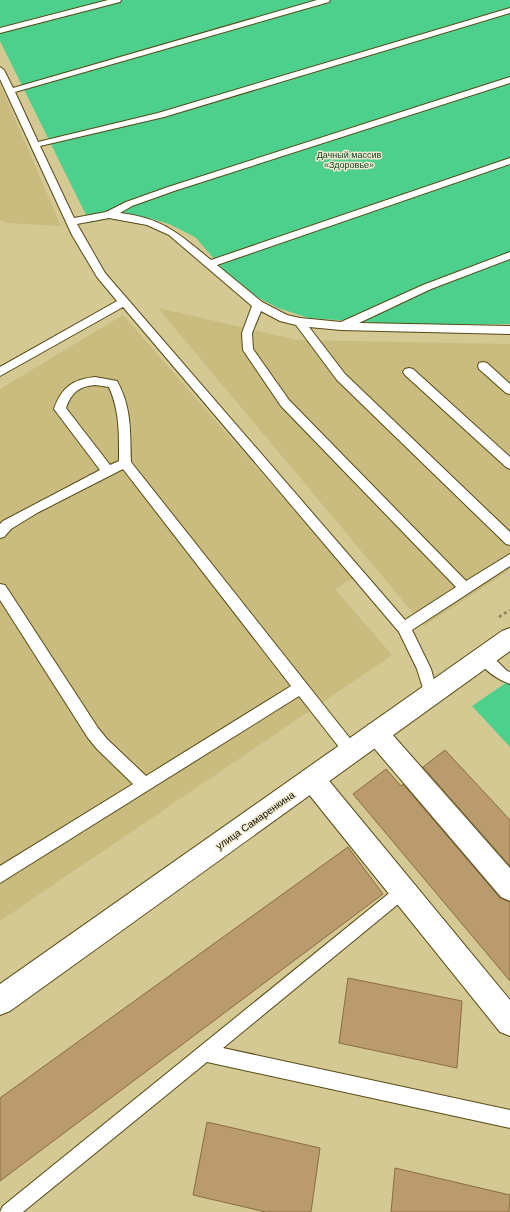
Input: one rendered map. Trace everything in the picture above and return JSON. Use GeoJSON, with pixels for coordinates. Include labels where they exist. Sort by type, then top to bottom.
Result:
{"type":"FeatureCollection","features":[{"type":"Feature","properties":{"kind":"main road","name":"улица Самаренкина"},"geometry":{"type":"LineString","coordinates":[[0,1001],[510,638]]}},
{"type":"Feature","properties":{"kind":"main road"},"geometry":{"type":"LineString","coordinates":[[376,733],[510,888]]}},
{"type":"Feature","properties":{"kind":"main road"},"geometry":{"type":"LineString","coordinates":[[312,779],[510,1022]]}},
{"type":"Feature","properties":{"kind":"lane"},"geometry":{"type":"LineString","coordinates":[[0,31],[117,0]]}},
{"type":"Feature","properties":{"kind":"lane"},"geometry":{"type":"LineString","coordinates":[[10,91],[326,0]]}},
{"type":"Feature","properties":{"kind":"lane"},"geometry":{"type":"LineString","coordinates":[[35,145],[161,115],[510,10]]}},
{"type":"Feature","properties":{"kind":"lane"},"geometry":{"type":"LineString","coordinates":[[0,70],[71,222],[90,260],[100,275],[404,628],[424,669],[431,694]]}},
{"type":"Feature","properties":{"kind":"lane"},"geometry":{"type":"LineString","coordinates":[[109,215],[129,204],[158,193],[510,80]]}},
{"type":"Feature","properties":{"kind":"lane"},"geometry":{"type":"LineString","coordinates":[[210,264],[510,160]]}},
{"type":"Feature","properties":{"kind":"lane"},"geometry":{"type":"LineString","coordinates":[[71,222],[109,215],[150,222],[172,233],[258,305],[284,318],[300,322],[341,326],[510,330]]}},
{"type":"Feature","properties":{"kind":"lane"},"geometry":{"type":"LineString","coordinates":[[341,326],[427,287],[510,255]]}},
{"type":"Feature","properties":{"kind":"lane"},"geometry":{"type":"LineString","coordinates":[[0,372],[123,302]]}},
{"type":"Feature","properties":{"kind":"lane"},"geometry":{"type":"LineString","coordinates":[[258,305],[246,332],[246,343],[248,350],[285,403],[466,588]]}},
{"type":"Feature","properties":{"kind":"lane"},"geometry":{"type":"LineString","coordinates":[[300,322],[341,377],[510,540]]}},
{"type":"Feature","properties":{"kind":"lane"},"geometry":{"type":"LineString","coordinates":[[483,366],[510,390]]}},
{"type":"Feature","properties":{"kind":"lane"},"geometry":{"type":"LineString","coordinates":[[409,372],[510,464]]}},
{"type":"Feature","properties":{"kind":"lane"},"geometry":{"type":"LineString","coordinates":[[108,472],[60,409],[62,398],[77,384],[101,380],[113,384],[121,401],[124,415],[125,463],[351,751]]}},
{"type":"Feature","properties":{"kind":"lane"},"geometry":{"type":"LineString","coordinates":[[0,533],[8,525],[33,510],[125,463]]}},
{"type":"Feature","properties":{"kind":"lane"},"geometry":{"type":"LineString","coordinates":[[404,628],[510,559]]}},
{"type":"Feature","properties":{"kind":"lane"},"geometry":{"type":"LineString","coordinates":[[0,589],[93,733],[102,744],[145,785]]}},
{"type":"Feature","properties":{"kind":"lane"},"geometry":{"type":"LineString","coordinates":[[484,657],[502,675],[510,678]]}},
{"type":"Feature","properties":{"kind":"lane"},"geometry":{"type":"LineString","coordinates":[[0,875],[301,687]]}},
{"type":"Feature","properties":{"kind":"lane"},"geometry":{"type":"LineString","coordinates":[[10,1212],[403,891]]}},
{"type":"Feature","properties":{"kind":"lane"},"geometry":{"type":"LineString","coordinates":[[205,1053],[510,1119]]}},
{"type":"Feature","properties":{"kind":"shaded area"},"geometry":{"type":"Polygon","coordinates":[[[0,84],[61,226],[7,223],[0,220],[0,84]]]}},
{"type":"Feature","properties":{"kind":"shaded area"},"geometry":{"type":"Polygon","coordinates":[[[158,308],[297,340],[510,344],[510,570],[424,626],[158,308]]]}},
{"type":"Feature","properties":{"kind":"shaded area"},"geometry":{"type":"Polygon","coordinates":[[[123,315],[353,578],[335,589],[392,655],[0,921],[0,389],[123,315]]]}},
{"type":"Feature","properties":{"kind":"green space","name":"Дачный массив «Здоровье»"},"geometry":{"type":"Polygon","coordinates":[[[0,0],[510,0],[510,324],[408,325],[309,318],[278,308],[257,297],[231,278],[195,237],[169,224],[149,218],[126,215],[90,223],[0,41],[0,0]]]}},
{"type":"Feature","properties":{"kind":"green space"},"geometry":{"type":"Polygon","coordinates":[[[510,680],[510,747],[472,706],[510,680]]]}},
{"type":"Feature","properties":{"kind":"building"},"geometry":{"type":"Polygon","coordinates":[[[445,750],[510,820],[510,866],[423,767],[445,750]]]}},
{"type":"Feature","properties":{"kind":"building"},"geometry":{"type":"Polygon","coordinates":[[[386,769],[401,786],[403,784],[500,898],[510,902],[510,981],[353,794],[386,769]]]}},
{"type":"Feature","properties":{"kind":"building"},"geometry":{"type":"Polygon","coordinates":[[[348,847],[383,894],[0,1181],[0,1098],[348,847]]]}},
{"type":"Feature","properties":{"kind":"building"},"geometry":{"type":"Polygon","coordinates":[[[348,978],[462,1001],[457,1068],[339,1043],[348,978]]]}},
{"type":"Feature","properties":{"kind":"building"},"geometry":{"type":"Polygon","coordinates":[[[207,1122],[320,1148],[311,1212],[266,1212],[193,1195],[207,1122]]]}},
{"type":"Feature","properties":{"kind":"building"},"geometry":{"type":"Polygon","coordinates":[[[395,1168],[510,1195],[509,1212],[391,1212],[395,1168]]]}}]}
